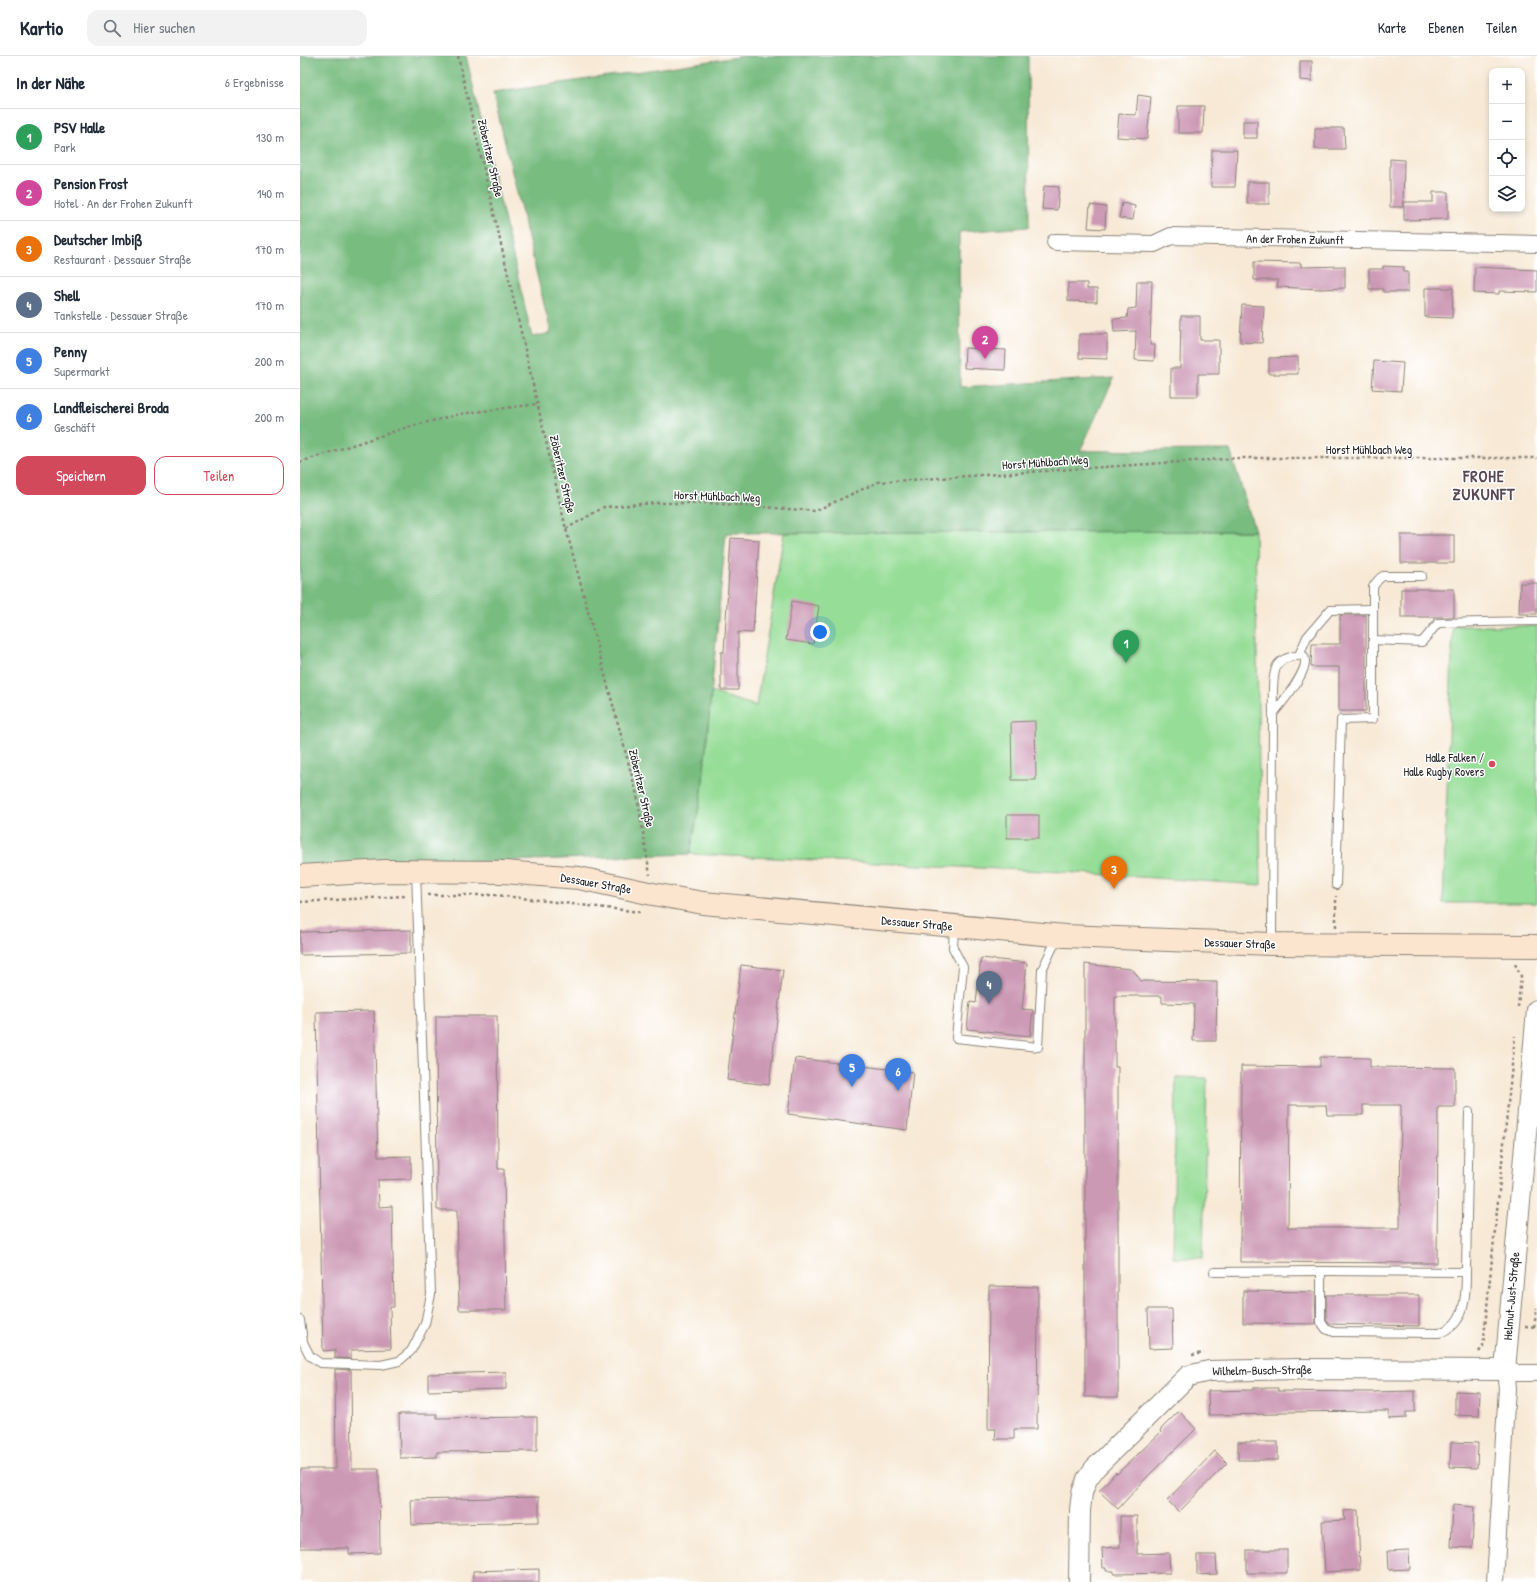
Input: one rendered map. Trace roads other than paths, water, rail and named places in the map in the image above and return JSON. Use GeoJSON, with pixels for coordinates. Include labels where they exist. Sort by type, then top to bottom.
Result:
{"type":"FeatureCollection","features":[{"type":"Feature","properties":{"kind":"main road","name":"Dessauer Straße"},"geometry":{"type":"LineString","coordinates":[[300,876],[385,871],[504,872],[579,878],[703,903],[1058,936],[1272,944],[1537,946]]}},
{"type":"Feature","properties":{"kind":"street","name":"An der Frohen Zukunft"},"geometry":{"type":"LineString","coordinates":[[1055,242],[1154,244],[1171,236],[1537,244]]}},
{"type":"Feature","properties":{"kind":"street","name":"Helmut-Just-Straße"},"geometry":{"type":"LineString","coordinates":[[1495,1582],[1507,1388],[1505,1370],[1530,1167],[1537,1010]]}},
{"type":"Feature","properties":{"kind":"street","name":"Wilhelm-Busch-Straße"},"geometry":{"type":"LineString","coordinates":[[1079,1582],[1080,1510],[1082,1493],[1087,1480],[1095,1468],[1188,1376],[1209,1371],[1284,1369],[1505,1370],[1516,1373],[1537,1373]]}},
{"type":"Feature","properties":{"kind":"lane"},"geometry":{"type":"LineString","coordinates":[[1336,885],[1341,720],[1373,719],[1370,657],[1373,640],[1373,587],[1379,578],[1386,576],[1422,576]]}},
{"type":"Feature","properties":{"kind":"lane"},"geometry":{"type":"LineString","coordinates":[[1299,656],[1307,637],[1330,610],[1373,609]]}},
{"type":"Feature","properties":{"kind":"lane"},"geometry":{"type":"LineString","coordinates":[[1373,640],[1422,642],[1438,623],[1537,621]]}},
{"type":"Feature","properties":{"kind":"lane"},"geometry":{"type":"LineString","coordinates":[[1272,944],[1273,714],[1275,672],[1278,664],[1285,659],[1304,656],[1305,660],[1299,679],[1273,714]]}},
{"type":"Feature","properties":{"kind":"lane"},"geometry":{"type":"LineString","coordinates":[[300,1320],[303,1342],[310,1356],[320,1363],[381,1365],[399,1361],[411,1351],[425,1324],[431,1294],[416,871]]}},
{"type":"Feature","properties":{"kind":"lane"},"geometry":{"type":"LineString","coordinates":[[954,927],[952,948],[963,967],[956,1038],[1038,1047],[1042,970],[1058,936]]}},
{"type":"Feature","properties":{"kind":"lane"},"geometry":{"type":"LineString","coordinates":[[1321,1270],[1321,1322],[1326,1330],[1334,1332],[1439,1333],[1447,1330],[1459,1317],[1466,1295],[1469,1112]]}},
{"type":"Feature","properties":{"kind":"lane"},"geometry":{"type":"LineString","coordinates":[[1214,1272],[1321,1270],[1466,1272]]}},
{"type":"Feature","properties":{"kind":"place","name":"Pension Frost"},"geometry":{"type":"Point","coordinates":[985,359]}},
{"type":"Feature","properties":{"kind":"place","name":"PSV Halle"},"geometry":{"type":"Point","coordinates":[1126,663]}},
{"type":"Feature","properties":{"kind":"place","name":"Halle Falken / Halle Rugby Rovers"},"geometry":{"type":"Point","coordinates":[1492,764]}},
{"type":"Feature","properties":{"kind":"place","name":"Deutscher Imbiß"},"geometry":{"type":"Point","coordinates":[1114,889]}},
{"type":"Feature","properties":{"kind":"place","name":"Shell"},"geometry":{"type":"Point","coordinates":[989,1004]}},
{"type":"Feature","properties":{"kind":"place","name":"Penny"},"geometry":{"type":"Point","coordinates":[852,1087]}},
{"type":"Feature","properties":{"kind":"place","name":"Landfleischerei Broda"},"geometry":{"type":"Point","coordinates":[898,1091]}},
{"type":"Feature","properties":{"kind":"district","name":"FROHE ZUKUNFT"},"geometry":{"type":"Point","coordinates":[1484,485]}}]}
